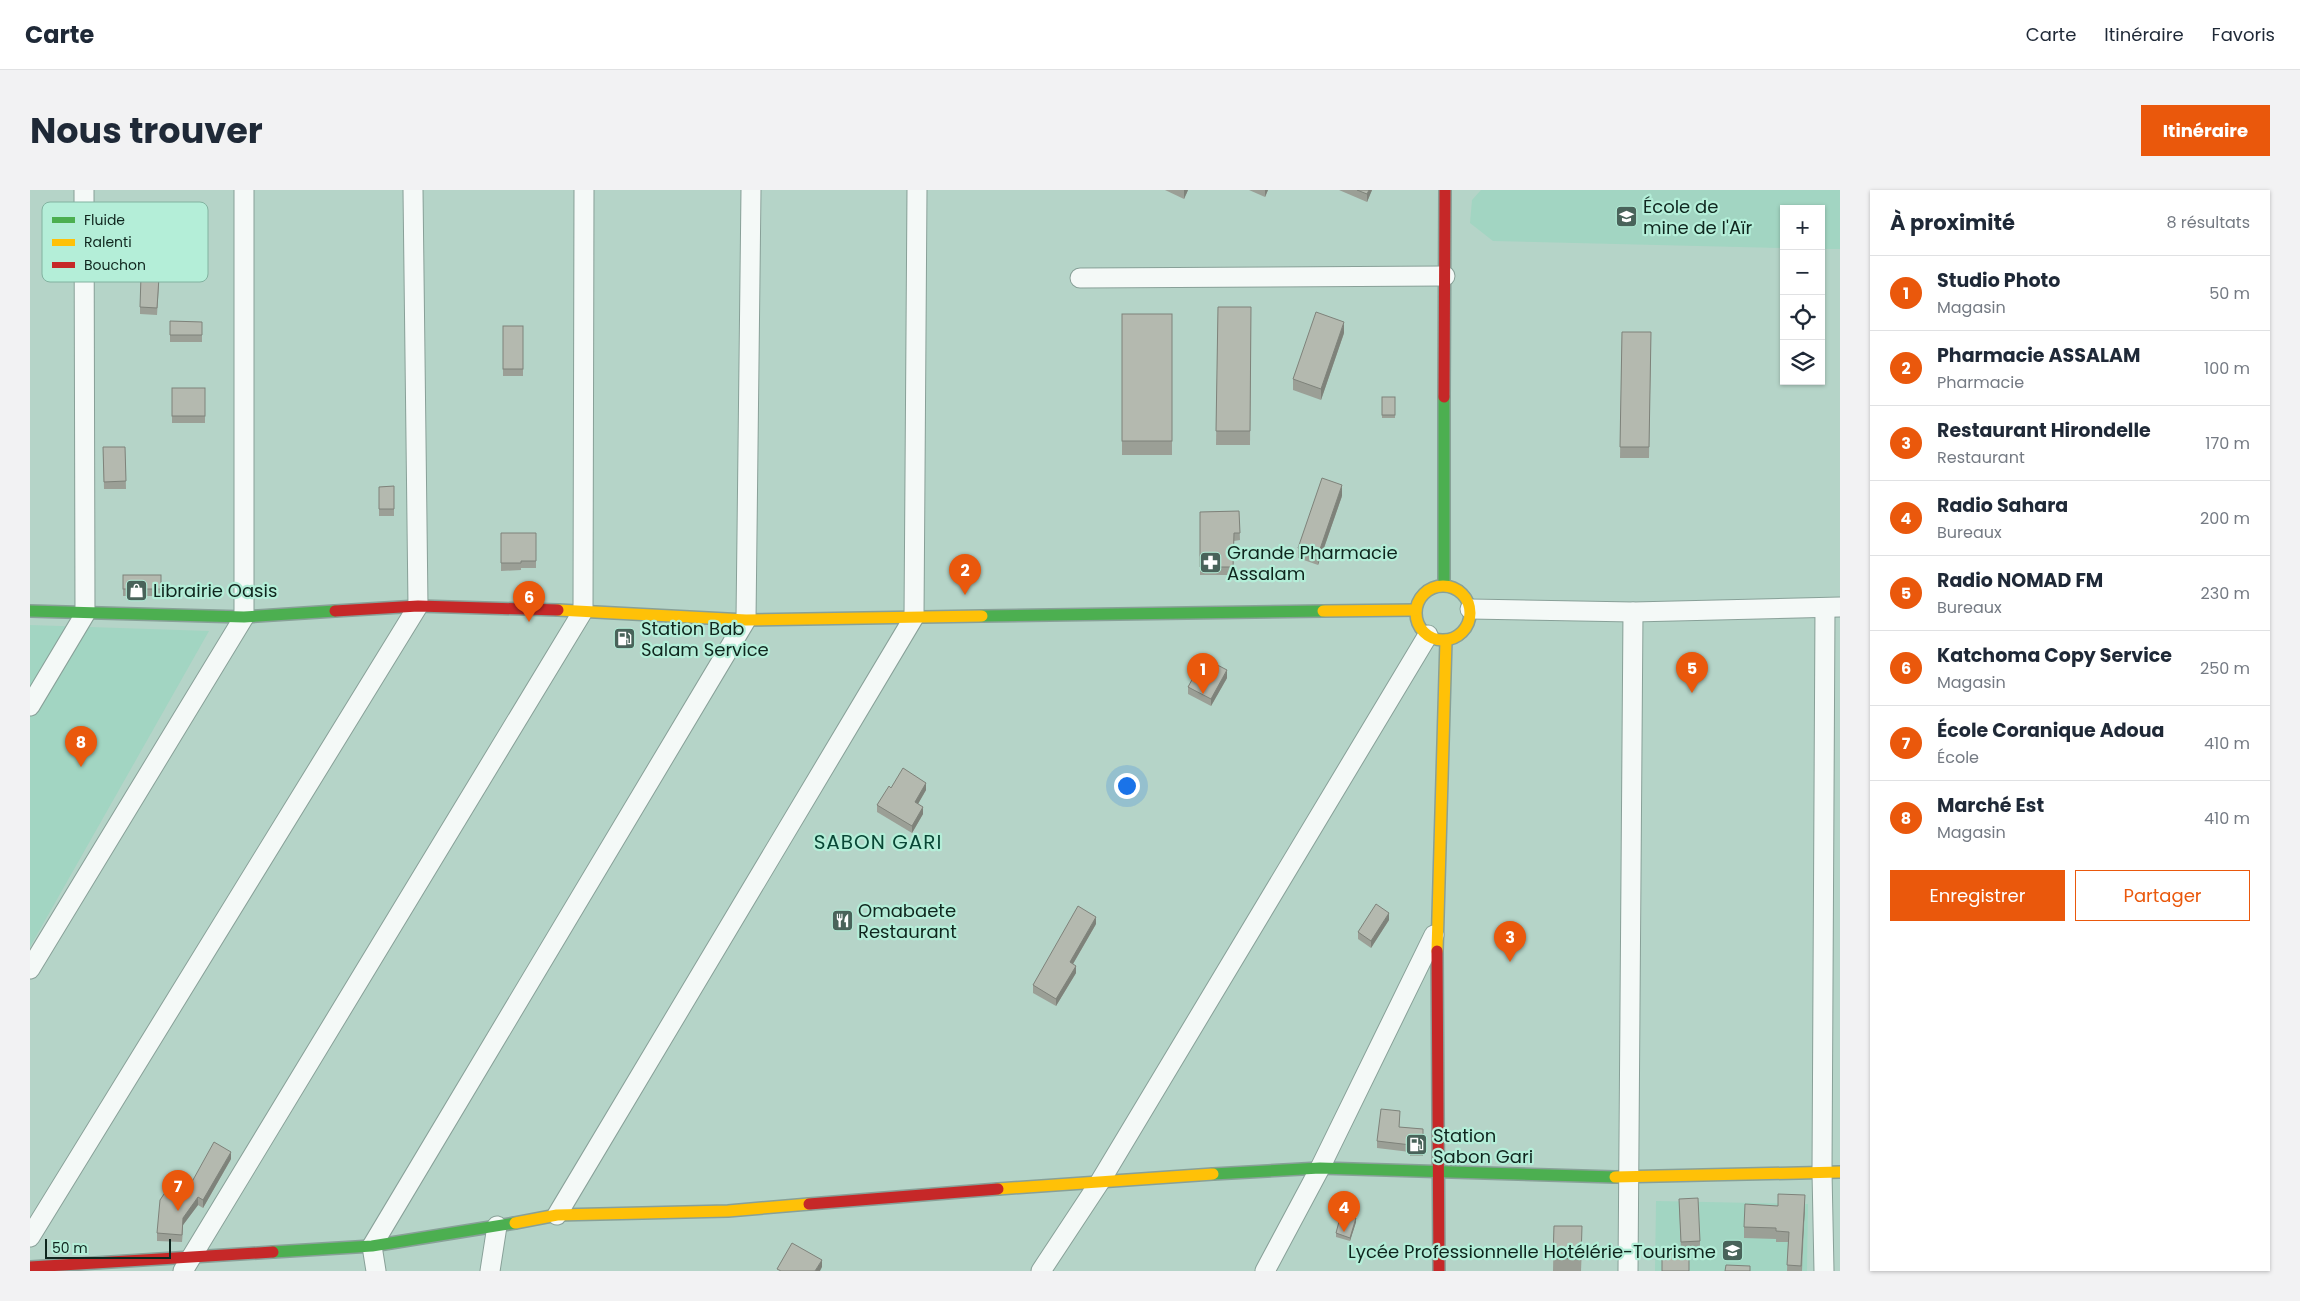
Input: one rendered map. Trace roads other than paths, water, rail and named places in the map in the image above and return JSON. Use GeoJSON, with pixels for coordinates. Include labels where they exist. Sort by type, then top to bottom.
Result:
{"type":"FeatureCollection","features":[{"type":"Feature","properties":{"kind":"street"},"geometry":{"type":"LineString","coordinates":[[30,970],[244,617],[244,190]]}},
{"type":"Feature","properties":{"kind":"street"},"geometry":{"type":"LineString","coordinates":[[30,1237],[418,606],[413,190]]}},
{"type":"Feature","properties":{"kind":"street"},"geometry":{"type":"LineString","coordinates":[[187,1264],[583,611],[584,190]]}},
{"type":"Feature","properties":{"kind":"street"},"geometry":{"type":"LineString","coordinates":[[376,1271],[372,1246],[746,620],[750,190]]}},
{"type":"Feature","properties":{"kind":"street"},"geometry":{"type":"LineString","coordinates":[[557,1215],[914,617],[917,190]]}},
{"type":"Feature","properties":{"kind":"street"},"geometry":{"type":"LineString","coordinates":[[1444,585],[1445,190]]}},
{"type":"Feature","properties":{"kind":"street"},"geometry":{"type":"LineString","coordinates":[[1080,278],[1445,276]]}},
{"type":"Feature","properties":{"kind":"street"},"geometry":{"type":"LineString","coordinates":[[30,706],[85,614],[84,282]]}},
{"type":"Feature","properties":{"kind":"street"},"geometry":{"type":"LineString","coordinates":[[1041,1271],[1101,1180],[1437,638],[1462,633],[1467,626],[1470,609],[1468,602],[1459,590],[1444,585],[1428,590],[1422,595],[1416,610],[1419,624],[1437,638]]}},
{"type":"Feature","properties":{"kind":"street"},"geometry":{"type":"LineString","coordinates":[[30,610],[85,614],[244,617],[418,606],[583,611],[746,620],[1416,610]]}},
{"type":"Feature","properties":{"kind":"street"},"geometry":{"type":"LineString","coordinates":[[1470,609],[1633,612],[1833,607],[1831,1172],[1824,1271]]}},
{"type":"Feature","properties":{"kind":"street"},"geometry":{"type":"LineString","coordinates":[[1628,1271],[1633,612]]}},
{"type":"Feature","properties":{"kind":"street"},"geometry":{"type":"LineString","coordinates":[[1437,638],[1439,1271]]}},
{"type":"Feature","properties":{"kind":"street"},"geometry":{"type":"LineString","coordinates":[[1265,1271],[1320,1168],[1437,928]]}},
{"type":"Feature","properties":{"kind":"street"},"geometry":{"type":"LineString","coordinates":[[30,1267],[187,1264],[372,1246],[557,1215],[728,1211],[1101,1180],[1320,1168],[1628,1177],[1831,1172]]}},
{"type":"Feature","properties":{"kind":"street"},"geometry":{"type":"LineString","coordinates":[[490,1271],[497,1226]]}},
{"type":"Feature","properties":{"kind":"place","name":"École de mine de l'Aïr"},"geometry":{"type":"Point","coordinates":[1627,216]}},
{"type":"Feature","properties":{"kind":"place","name":"Grande Pharmacie Assalam"},"geometry":{"type":"Point","coordinates":[1211,562]}},
{"type":"Feature","properties":{"kind":"place","name":"Librairie Oasis"},"geometry":{"type":"Point","coordinates":[137,590]}},
{"type":"Feature","properties":{"kind":"place","name":"Pharmacie ASSALAM"},"geometry":{"type":"Point","coordinates":[965,595]}},
{"type":"Feature","properties":{"kind":"place","name":"Katchoma Copy Service"},"geometry":{"type":"Point","coordinates":[529,622]}},
{"type":"Feature","properties":{"kind":"place","name":"Station Bab Salam Service"},"geometry":{"type":"Point","coordinates":[625,638]}},
{"type":"Feature","properties":{"kind":"place","name":"Radio NOMAD FM"},"geometry":{"type":"Point","coordinates":[1692,693]}},
{"type":"Feature","properties":{"kind":"place","name":"Studio Photo"},"geometry":{"type":"Point","coordinates":[1203,694]}},
{"type":"Feature","properties":{"kind":"place","name":"Marché Est"},"geometry":{"type":"Point","coordinates":[81,767]}},
{"type":"Feature","properties":{"kind":"place","name":"Omabaete Restaurant"},"geometry":{"type":"Point","coordinates":[842,920]}},
{"type":"Feature","properties":{"kind":"place","name":"Restaurant Hirondelle"},"geometry":{"type":"Point","coordinates":[1510,962]}},
{"type":"Feature","properties":{"kind":"place","name":"Station Sabon Gari"},"geometry":{"type":"Point","coordinates":[1417,1145]}},
{"type":"Feature","properties":{"kind":"place","name":"École Coranique Adoua"},"geometry":{"type":"Point","coordinates":[178,1211]}},
{"type":"Feature","properties":{"kind":"place","name":"Radio Sahara"},"geometry":{"type":"Point","coordinates":[1344,1232]}},
{"type":"Feature","properties":{"kind":"place","name":"Lycée Professionnelle Hotélérie-Tourisme"},"geometry":{"type":"Point","coordinates":[1732,1251]}},
{"type":"Feature","properties":{"kind":"district","name":"SABON GARI"},"geometry":{"type":"Point","coordinates":[878,842]}}]}
